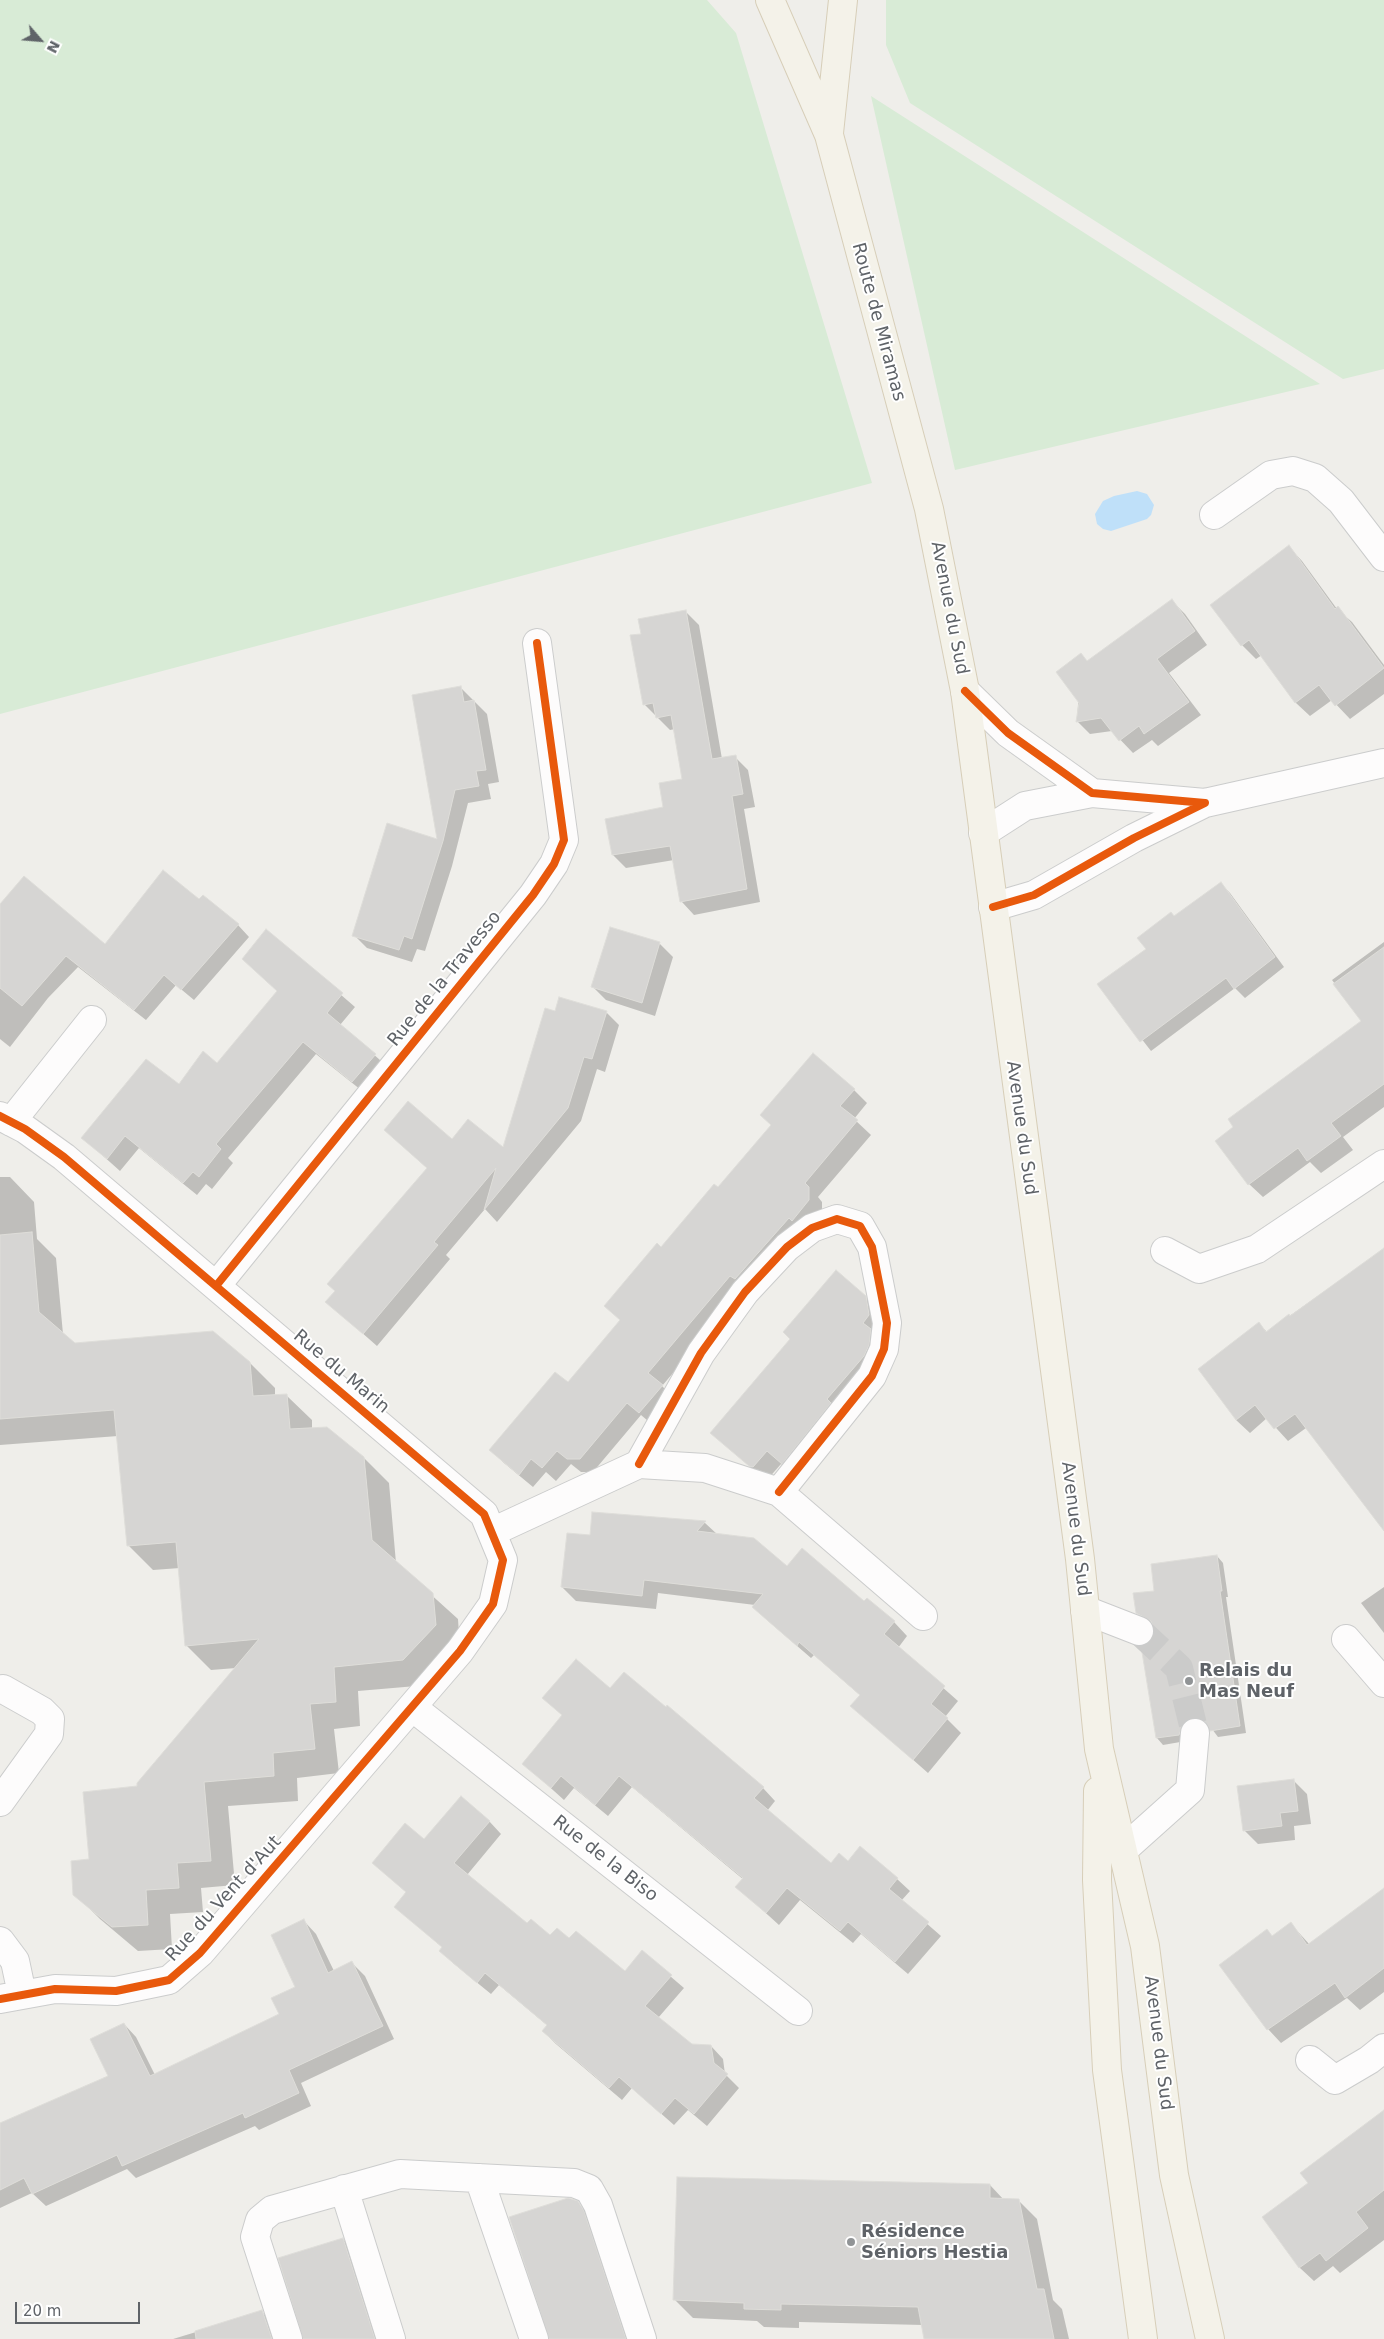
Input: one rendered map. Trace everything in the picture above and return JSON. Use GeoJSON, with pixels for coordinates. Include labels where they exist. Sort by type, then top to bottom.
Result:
{"type":"FeatureCollection","features":[{"type":"Feature","properties":{"kind":"main road","name":"Route de Miramas"},"geometry":{"type":"LineString","coordinates":[[770,0],[829,135],[929,509]]}},
{"type":"Feature","properties":{"kind":"main road","name":"Route de Miramas"},"geometry":{"type":"LineString","coordinates":[[829,135],[844,0]]}},
{"type":"Feature","properties":{"kind":"main road","name":"Avenue du Sud"},"geometry":{"type":"LineString","coordinates":[[929,509],[965,692],[1085,1610],[1099,1749],[1097,1880],[1107,2070],[1143,2339]]}},
{"type":"Feature","properties":{"kind":"main road","name":"Avenue du Sud"},"geometry":{"type":"LineString","coordinates":[[1099,1749],[1145,1946],[1174,2174],[1210,2339]]}},
{"type":"Feature","properties":{"kind":"street"},"geometry":{"type":"LineString","coordinates":[[1214,515],[1272,475],[1293,471],[1315,478],[1341,501],[1384,557]]}},
{"type":"Feature","properties":{"kind":"street","name":"Rue de la Travesso"},"geometry":{"type":"LineString","coordinates":[[216,1286],[532,895],[554,864],[564,840],[538,643]]}},
{"type":"Feature","properties":{"kind":"street"},"geometry":{"type":"LineString","coordinates":[[965,692],[1008,733],[1092,793]]}},
{"type":"Feature","properties":{"kind":"street"},"geometry":{"type":"LineString","coordinates":[[993,907],[1034,895],[1134,838],[1205,803],[1384,763]]}},
{"type":"Feature","properties":{"kind":"street"},"geometry":{"type":"LineString","coordinates":[[982,833],[1025,806],[1092,793],[1205,803]]}},
{"type":"Feature","properties":{"kind":"street"},"geometry":{"type":"LineString","coordinates":[[6,1119],[92,1020]]}},
{"type":"Feature","properties":{"kind":"street","name":"Rue du Marin"},"geometry":{"type":"LineString","coordinates":[[6,1119],[25,1129],[64,1157],[484,1514],[503,1560],[494,1604],[460,1651],[412,1707]]}},
{"type":"Feature","properties":{"kind":"street"},"geometry":{"type":"LineString","coordinates":[[1164,1251],[1199,1268],[1257,1249],[1384,1164]]}},
{"type":"Feature","properties":{"kind":"street"},"geometry":{"type":"LineString","coordinates":[[639,1464],[701,1352],[744,1292],[787,1247],[812,1228],[837,1219],[860,1226],[872,1247],[887,1323],[884,1349],[872,1376],[779,1492]]}},
{"type":"Feature","properties":{"kind":"street"},"geometry":{"type":"LineString","coordinates":[[492,1532],[639,1464],[705,1468],[779,1492],[923,1616]]}},
{"type":"Feature","properties":{"kind":"street"},"geometry":{"type":"LineString","coordinates":[[1085,1610],[1139,1631]]}},
{"type":"Feature","properties":{"kind":"street"},"geometry":{"type":"LineString","coordinates":[[1346,1639],[1384,1684]]}},
{"type":"Feature","properties":{"kind":"street"},"geometry":{"type":"LineString","coordinates":[[0,1802],[49,1734],[50,1719],[42,1711],[3,1689]]}},
{"type":"Feature","properties":{"kind":"street","name":"Rue du Vent d'Aut"},"geometry":{"type":"LineString","coordinates":[[11,1997],[55,1990],[116,1991],[169,1980],[200,1953],[412,1707]]}},
{"type":"Feature","properties":{"kind":"street","name":"Rue de la Biso"},"geometry":{"type":"LineString","coordinates":[[412,1707],[798,2011]]}},
{"type":"Feature","properties":{"kind":"street"},"geometry":{"type":"LineString","coordinates":[[1123,1850],[1190,1790],[1195,1733]]}},
{"type":"Feature","properties":{"kind":"street"},"geometry":{"type":"LineString","coordinates":[[0,1941],[15,1960],[11,1997]]}},
{"type":"Feature","properties":{"kind":"street"},"geometry":{"type":"LineString","coordinates":[[1310,2060],[1335,2080],[1370,2060],[1384,2048]]}},
{"type":"Feature","properties":{"kind":"street"},"geometry":{"type":"LineString","coordinates":[[288,2339],[256,2237],[260,2220],[272,2210],[400,2174],[574,2183],[589,2189],[598,2205],[642,2339]]}},
{"type":"Feature","properties":{"kind":"street"},"geometry":{"type":"LineString","coordinates":[[479,2178],[534,2339]]}},
{"type":"Feature","properties":{"kind":"street"},"geometry":{"type":"LineString","coordinates":[[344,2189],[392,2339]]}},
{"type":"Feature","properties":{"kind":"green space"},"geometry":{"type":"Polygon","coordinates":[[[0,0],[707,0],[736,33],[872,483],[0,714],[0,0]]]}},
{"type":"Feature","properties":{"kind":"green space"},"geometry":{"type":"Polygon","coordinates":[[[886,0],[1384,0],[1384,369],[1343,379],[910,103],[886,45],[886,0]]]}},
{"type":"Feature","properties":{"kind":"green space"},"geometry":{"type":"Polygon","coordinates":[[[871,96],[1320,384],[955,470],[871,96]]]}},
{"type":"Feature","properties":{"kind":"water"},"geometry":{"type":"Polygon","coordinates":[[[1137,491],[1147,494],[1154,505],[1151,515],[1147,519],[1111,531],[1103,529],[1097,524],[1095,514],[1103,501],[1114,496],[1137,491]]]}},
{"type":"Feature","properties":{"kind":"building"},"geometry":{"type":"Polygon","coordinates":[[[1289,545],[1335,609],[1338,606],[1384,668],[1335,706],[1319,685],[1295,703],[1249,640],[1241,646],[1210,605],[1289,545]]]}},
{"type":"Feature","properties":{"kind":"building"},"geometry":{"type":"Polygon","coordinates":[[[1172,599],[1195,631],[1157,659],[1189,702],[1144,734],[1139,726],[1119,741],[1101,718],[1076,722],[1079,703],[1056,672],[1081,653],[1087,661],[1172,599]]]}},
{"type":"Feature","properties":{"kind":"building"},"geometry":{"type":"Polygon","coordinates":[[[686,610],[712,759],[736,755],[743,794],[732,796],[747,889],[680,902],[670,846],[612,855],[605,819],[663,807],[659,783],[682,779],[671,715],[656,718],[653,703],[643,705],[630,635],[641,634],[638,619],[686,610]]]}},
{"type":"Feature","properties":{"kind":"building"},"geometry":{"type":"Polygon","coordinates":[[[461,686],[464,702],[474,700],[486,770],[476,771],[479,786],[455,790],[443,841],[412,939],[404,936],[399,950],[352,936],[387,823],[437,839],[412,695],[461,686]]]}},
{"type":"Feature","properties":{"kind":"building"},"geometry":{"type":"Polygon","coordinates":[[[163,870],[199,899],[203,895],[239,924],[181,990],[164,975],[134,1010],[66,956],[22,1006],[0,988],[0,904],[24,876],[105,944],[163,870]]]}},
{"type":"Feature","properties":{"kind":"building"},"geometry":{"type":"Polygon","coordinates":[[[1221,882],[1275,957],[1234,989],[1226,978],[1140,1042],[1097,984],[1146,949],[1137,938],[1171,912],[1174,916],[1221,882]]]}},
{"type":"Feature","properties":{"kind":"building"},"geometry":{"type":"Polygon","coordinates":[[[610,927],[660,942],[642,1003],[591,987],[610,927]]]}},
{"type":"Feature","properties":{"kind":"building"},"geometry":{"type":"Polygon","coordinates":[[[266,929],[343,993],[327,1013],[376,1054],[352,1082],[303,1042],[216,1144],[221,1149],[199,1177],[193,1172],[183,1183],[125,1136],[107,1159],[81,1138],[146,1059],[179,1084],[203,1051],[217,1063],[277,991],[242,959],[266,929]]]}},
{"type":"Feature","properties":{"kind":"building"},"geometry":{"type":"Polygon","coordinates":[[[1384,947],[1384,1084],[1331,1123],[1341,1136],[1307,1161],[1298,1148],[1248,1185],[1215,1141],[1233,1127],[1228,1119],[1361,1021],[1333,984],[1384,947]]]}},
{"type":"Feature","properties":{"kind":"building"},"geometry":{"type":"Polygon","coordinates":[[[559,997],[607,1011],[592,1059],[584,1057],[568,1108],[484,1210],[496,1168],[434,1242],[438,1245],[363,1334],[325,1302],[335,1291],[327,1284],[427,1168],[384,1130],[408,1101],[452,1139],[468,1119],[503,1147],[545,1008],[555,1011],[559,997]]]}},
{"type":"Feature","properties":{"kind":"building"},"geometry":{"type":"Polygon","coordinates":[[[813,1053],[855,1089],[840,1106],[858,1120],[805,1183],[809,1187],[809,1200],[792,1221],[789,1218],[735,1279],[730,1276],[648,1373],[663,1385],[639,1413],[627,1403],[580,1459],[567,1459],[557,1451],[542,1468],[531,1459],[519,1475],[489,1450],[555,1372],[568,1382],[620,1320],[604,1306],[657,1243],[661,1247],[714,1184],[718,1187],[771,1125],[760,1115],[813,1053]]]}},
{"type":"Feature","properties":{"kind":"building"},"geometry":{"type":"Polygon","coordinates":[[[32,1232],[39,1312],[75,1343],[213,1331],[250,1362],[253,1396],[287,1394],[290,1429],[327,1427],[364,1457],[372,1540],[433,1593],[436,1625],[403,1660],[334,1667],[336,1702],[310,1704],[315,1749],[273,1753],[274,1776],[204,1782],[211,1861],[177,1863],[179,1888],[146,1890],[148,1925],[112,1927],[73,1895],[71,1861],[89,1859],[83,1792],[137,1786],[137,1783],[259,1639],[185,1646],[176,1542],[127,1546],[114,1410],[0,1419],[0,1235],[32,1232]]]}},
{"type":"Feature","properties":{"kind":"building"},"geometry":{"type":"Polygon","coordinates":[[[1384,1248],[1384,1531],[1295,1414],[1274,1429],[1255,1405],[1236,1420],[1198,1369],[1259,1322],[1266,1332],[1384,1248]]]}},
{"type":"Feature","properties":{"kind":"building"},"geometry":{"type":"Polygon","coordinates":[[[836,1270],[866,1296],[869,1315],[863,1323],[871,1329],[869,1345],[864,1356],[827,1399],[831,1403],[782,1464],[767,1451],[753,1467],[749,1466],[710,1433],[790,1339],[783,1332],[836,1270]]]}},
{"type":"Feature","properties":{"kind":"building"},"geometry":{"type":"Polygon","coordinates":[[[592,1512],[706,1521],[697,1531],[754,1538],[787,1566],[802,1548],[864,1601],[867,1598],[895,1621],[884,1634],[945,1686],[931,1704],[948,1718],[913,1760],[850,1706],[860,1695],[799,1642],[797,1646],[752,1607],[763,1594],[644,1580],[642,1596],[561,1587],[567,1533],[590,1535],[592,1512]]]}},
{"type":"Feature","properties":{"kind":"building"},"geometry":{"type":"Polygon","coordinates":[[[1217,1555],[1222,1591],[1220,1591],[1240,1726],[1210,1731],[1204,1721],[1196,1717],[1189,1719],[1183,1724],[1179,1735],[1156,1738],[1141,1646],[1149,1643],[1154,1636],[1154,1629],[1151,1621],[1136,1613],[1133,1593],[1154,1591],[1151,1564],[1217,1555]]]}},
{"type":"Feature","properties":{"kind":"building"},"geometry":{"type":"Polygon","coordinates":[[[576,1659],[610,1688],[624,1672],[666,1707],[667,1705],[764,1787],[754,1798],[831,1863],[839,1853],[848,1861],[860,1846],[898,1878],[889,1889],[929,1922],[895,1962],[848,1922],[840,1931],[787,1888],[766,1913],[735,1887],[743,1878],[619,1776],[595,1805],[561,1776],[551,1788],[522,1764],[562,1715],[542,1698],[576,1659]]]}},
{"type":"Feature","properties":{"kind":"building"},"geometry":{"type":"Polygon","coordinates":[[[1294,1779],[1298,1811],[1280,1813],[1282,1826],[1243,1831],[1237,1786],[1294,1779]]]}},
{"type":"Feature","properties":{"kind":"building"},"geometry":{"type":"Polygon","coordinates":[[[461,1796],[490,1821],[454,1863],[527,1923],[531,1919],[550,1935],[557,1928],[569,1938],[576,1931],[625,1971],[642,1950],[672,1975],[645,2006],[692,2044],[711,2045],[714,2063],[728,2074],[694,2114],[675,2098],[661,2114],[619,2077],[609,2088],[542,2031],[547,2025],[485,1973],[477,1983],[439,1951],[442,1947],[394,1907],[406,1892],[372,1863],[405,1823],[424,1839],[461,1796]]]}},
{"type":"Feature","properties":{"kind":"building"},"geometry":{"type":"Polygon","coordinates":[[[1384,1888],[1384,1968],[1345,1998],[1335,1983],[1267,2030],[1219,1965],[1267,1929],[1272,1936],[1291,1922],[1307,1945],[1384,1888]]]}},
{"type":"Feature","properties":{"kind":"building"},"geometry":{"type":"Polygon","coordinates":[[[304,1919],[328,1973],[352,1961],[383,2026],[289,2070],[299,2093],[245,2118],[243,2113],[122,2166],[117,2155],[32,2194],[24,2178],[0,2190],[0,2123],[108,2076],[90,2039],[124,2023],[150,2076],[279,2014],[271,1998],[295,1987],[271,1935],[304,1919]]]}},
{"type":"Feature","properties":{"kind":"building"},"geometry":{"type":"Polygon","coordinates":[[[1384,2110],[1384,2190],[1356,2212],[1368,2228],[1326,2261],[1320,2253],[1299,2268],[1262,2217],[1308,2183],[1300,2173],[1384,2110]]]}},
{"type":"Feature","properties":{"kind":"building","name":"Résidence Séniors Hestia"},"geometry":{"type":"Polygon","coordinates":[[[677,2177],[990,2184],[990,2198],[1019,2199],[1037,2289],[1044,2289],[1054,2339],[924,2339],[918,2307],[781,2304],[781,2310],[744,2309],[744,2303],[673,2300],[677,2177]]]}},
{"type":"Feature","properties":{"kind":"building"},"geometry":{"type":"Polygon","coordinates":[[[568,2198],[578,2201],[584,2211],[626,2339],[549,2339],[509,2217],[568,2198]]]}},
{"type":"Feature","properties":{"kind":"building"},"geometry":{"type":"Polygon","coordinates":[[[343,2238],[375,2339],[303,2339],[278,2258],[343,2238]]]}},
{"type":"Feature","properties":{"kind":"building"},"geometry":{"type":"Polygon","coordinates":[[[262,2310],[272,2339],[196,2339],[195,2331],[262,2310]]]}},
{"type":"Feature","properties":{"kind":"tunnel"},"geometry":{"type":"LineString","coordinates":[[1139,1631],[1179,1668],[1195,1733]]}},
{"type":"Feature","properties":{"kind":"cycle path"},"geometry":{"type":"LineString","coordinates":[[216,1286],[533,895],[554,864],[564,840],[537,643]]}},
{"type":"Feature","properties":{"kind":"cycle path"},"geometry":{"type":"LineString","coordinates":[[965,691],[1008,733],[1092,793],[1205,803],[1134,838],[1034,895],[993,907]]}},
{"type":"Feature","properties":{"kind":"cycle path"},"geometry":{"type":"LineString","coordinates":[[0,1116],[25,1129],[64,1157],[484,1514],[503,1560],[493,1604],[460,1651],[200,1953],[169,1980],[116,1991],[55,1989],[0,1999]]}},
{"type":"Feature","properties":{"kind":"cycle path"},"geometry":{"type":"LineString","coordinates":[[639,1464],[701,1353],[745,1292],[787,1247],[812,1228],[837,1219],[860,1226],[872,1247],[887,1323],[884,1349],[872,1376],[779,1492]]}},
{"type":"Feature","properties":{"kind":"place","name":"Relais du Mas Neuf"},"geometry":{"type":"Point","coordinates":[1189,1681]}},
{"type":"Feature","properties":{"kind":"place","name":"Résidence Séniors Hestia"},"geometry":{"type":"Point","coordinates":[851,2242]}}]}
